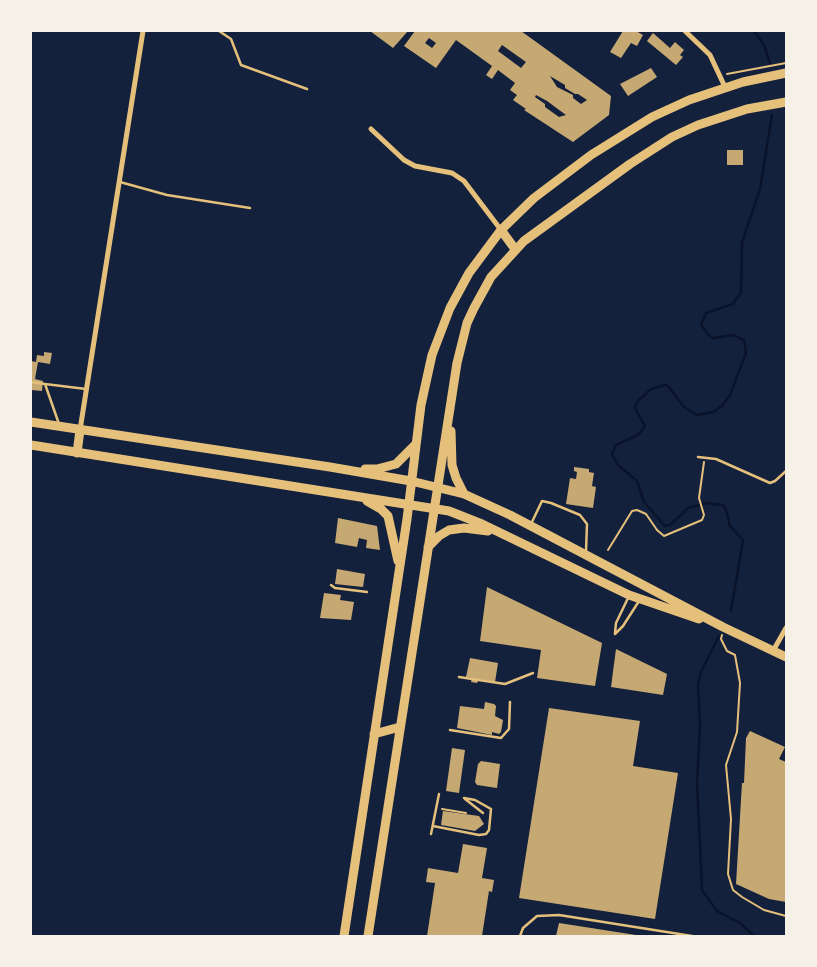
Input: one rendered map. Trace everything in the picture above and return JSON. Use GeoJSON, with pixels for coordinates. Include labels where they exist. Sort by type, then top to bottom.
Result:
{"type":"FeatureCollection","features":[{"type":"Feature","properties":{"kind":"main road"},"geometry":{"type":"LineString","coordinates":[[344,936],[409,504],[426,378],[450,308],[469,273],[501,230],[534,198],[610,143],[652,117],[689,100],[725,87],[786,73]]}},
{"type":"Feature","properties":{"kind":"main road"},"geometry":{"type":"LineString","coordinates":[[368,936],[427,548],[435,509],[457,363],[467,323],[491,277],[515,249],[539,229],[622,169],[672,137],[723,116],[786,102]]}},
{"type":"Feature","properties":{"kind":"main road"},"geometry":{"type":"LineString","coordinates":[[501,230],[515,249]]}},
{"type":"Feature","properties":{"kind":"main road"},"geometry":{"type":"LineString","coordinates":[[451,403],[452,465],[464,494]]}},
{"type":"Feature","properties":{"kind":"main road"},"geometry":{"type":"LineString","coordinates":[[31,422],[330,467],[438,487],[464,494],[530,525],[724,627],[786,657]]}},
{"type":"Feature","properties":{"kind":"main road"},"geometry":{"type":"LineString","coordinates":[[77,453],[80,430]]}},
{"type":"Feature","properties":{"kind":"main road"},"geometry":{"type":"LineString","coordinates":[[330,467],[377,469],[390,467],[403,460],[416,444]]}},
{"type":"Feature","properties":{"kind":"main road"},"geometry":{"type":"LineString","coordinates":[[31,445],[449,511],[501,533],[629,595],[724,627]]}},
{"type":"Feature","properties":{"kind":"main road"},"geometry":{"type":"LineString","coordinates":[[360,497],[381,509],[388,516],[394,536],[399,568]]}},
{"type":"Feature","properties":{"kind":"main road"},"geometry":{"type":"LineString","coordinates":[[427,548],[439,536],[455,529],[480,529],[501,533]]}},
{"type":"Feature","properties":{"kind":"main road"},"geometry":{"type":"LineString","coordinates":[[629,595],[644,584]]}},
{"type":"Feature","properties":{"kind":"main road"},"geometry":{"type":"LineString","coordinates":[[639,599],[644,584]]}},
{"type":"Feature","properties":{"kind":"main road"},"geometry":{"type":"LineString","coordinates":[[374,734],[400,727]]}},
{"type":"Feature","properties":{"kind":"main road"},"geometry":{"type":"LineString","coordinates":[[374,734],[398,738]]}},
{"type":"Feature","properties":{"kind":"street"},"geometry":{"type":"LineString","coordinates":[[80,430],[144,31]]}},
{"type":"Feature","properties":{"kind":"street"},"geometry":{"type":"LineString","coordinates":[[685,31],[706,49],[725,87]]}},
{"type":"Feature","properties":{"kind":"street"},"geometry":{"type":"LineString","coordinates":[[371,129],[404,160],[415,166],[452,173],[464,181],[501,230]]}},
{"type":"Feature","properties":{"kind":"street"},"geometry":{"type":"LineString","coordinates":[[774,651],[786,628]]}},
{"type":"Feature","properties":{"kind":"lane"},"geometry":{"type":"LineString","coordinates":[[219,31],[231,39],[241,65],[307,89]]}},
{"type":"Feature","properties":{"kind":"lane"},"geometry":{"type":"LineString","coordinates":[[120,182],[167,195],[250,208]]}},
{"type":"Feature","properties":{"kind":"lane"},"geometry":{"type":"LineString","coordinates":[[31,382],[87,389]]}},
{"type":"Feature","properties":{"kind":"lane"},"geometry":{"type":"LineString","coordinates":[[45,384],[60,427]]}},
{"type":"Feature","properties":{"kind":"lane"},"geometry":{"type":"LineString","coordinates":[[698,457],[724,462],[770,483],[775,482],[786,472]]}},
{"type":"Feature","properties":{"kind":"lane"},"geometry":{"type":"LineString","coordinates":[[530,525],[542,502],[551,503],[580,515],[587,524],[586,555]]}},
{"type":"Feature","properties":{"kind":"lane"},"geometry":{"type":"LineString","coordinates":[[331,585],[335,588],[367,592]]}},
{"type":"Feature","properties":{"kind":"lane"},"geometry":{"type":"LineString","coordinates":[[629,595],[616,624],[615,634],[624,626],[639,599]]}},
{"type":"Feature","properties":{"kind":"lane"},"geometry":{"type":"LineString","coordinates":[[460,678],[506,684],[533,673]]}},
{"type":"Feature","properties":{"kind":"lane"},"geometry":{"type":"LineString","coordinates":[[450,730],[501,738],[509,729],[510,702]]}},
{"type":"Feature","properties":{"kind":"lane"},"geometry":{"type":"LineString","coordinates":[[431,834],[439,794]]}},
{"type":"Feature","properties":{"kind":"lane"},"geometry":{"type":"LineString","coordinates":[[433,826],[484,835],[489,830],[491,811],[477,801],[464,798],[483,813]]}},
{"type":"Feature","properties":{"kind":"lane"},"geometry":{"type":"LineString","coordinates":[[520,936],[523,928],[537,916],[559,915],[692,936]]}},
{"type":"Feature","properties":{"kind":"path"},"geometry":{"type":"LineString","coordinates":[[720,75],[786,63]]}},
{"type":"Feature","properties":{"kind":"path"},"geometry":{"type":"LineString","coordinates":[[608,550],[632,511],[637,510],[646,514],[657,530],[664,536],[702,520],[704,512],[699,498],[704,471],[704,458]]}},
{"type":"Feature","properties":{"kind":"path"},"geometry":{"type":"LineString","coordinates":[[724,627],[721,639],[727,651],[735,655],[740,683],[737,732],[726,765],[731,819],[728,874],[733,890],[742,897],[764,910],[786,916]]}},
{"type":"Feature","properties":{"kind":"path"},"geometry":{"type":"LineString","coordinates":[[438,827],[441,808],[466,813]]}},
{"type":"Feature","properties":{"kind":"building"},"geometry":{"type":"Polygon","coordinates":[[[370,31],[408,31],[393,48],[370,31]]]}},
{"type":"Feature","properties":{"kind":"building"},"geometry":{"type":"Polygon","coordinates":[[[415,31],[521,31],[611,96],[609,115],[573,142],[524,110],[526,109],[513,100],[517,95],[510,90],[515,83],[498,70],[492,79],[486,75],[492,66],[456,40],[436,68],[404,46],[415,31]],[[429,38],[425,43],[432,48],[436,43],[429,38]],[[502,45],[498,51],[521,68],[526,62],[502,45]],[[550,76],[557,87],[573,95],[573,98],[581,104],[587,100],[565,88],[565,85],[550,76]],[[536,95],[535,97],[559,117],[566,115],[547,101],[536,95]]]}},
{"type":"Feature","properties":{"kind":"building"},"geometry":{"type":"Polygon","coordinates":[[[623,31],[636,31],[643,35],[637,46],[631,43],[621,58],[610,52],[623,31]]]}},
{"type":"Feature","properties":{"kind":"building"},"geometry":{"type":"Polygon","coordinates":[[[653,33],[670,48],[675,42],[684,50],[680,55],[683,57],[676,65],[647,41],[653,33]]]}},
{"type":"Feature","properties":{"kind":"building"},"geometry":{"type":"Polygon","coordinates":[[[651,68],[657,77],[628,96],[620,84],[651,68]]]}},
{"type":"Feature","properties":{"kind":"building"},"geometry":{"type":"Polygon","coordinates":[[[727,150],[743,150],[743,165],[727,165],[727,150]]]}},
{"type":"Feature","properties":{"kind":"building"},"geometry":{"type":"Polygon","coordinates":[[[44,352],[52,353],[50,364],[38,362],[35,379],[43,381],[42,391],[31,390],[31,361],[36,362],[37,355],[44,356],[44,352]]]}},
{"type":"Feature","properties":{"kind":"building"},"geometry":{"type":"Polygon","coordinates":[[[574,467],[589,469],[589,472],[594,473],[592,486],[596,487],[593,508],[566,504],[570,478],[576,479],[577,472],[574,471],[574,467]]]}},
{"type":"Feature","properties":{"kind":"building"},"geometry":{"type":"Polygon","coordinates":[[[338,518],[377,526],[380,550],[366,548],[367,540],[359,538],[357,547],[335,543],[338,518]]]}},
{"type":"Feature","properties":{"kind":"building"},"geometry":{"type":"Polygon","coordinates":[[[337,569],[365,574],[363,587],[335,584],[337,569]]]}},
{"type":"Feature","properties":{"kind":"building"},"geometry":{"type":"Polygon","coordinates":[[[487,587],[602,643],[595,686],[537,678],[541,650],[480,641],[487,587]]]}},
{"type":"Feature","properties":{"kind":"building"},"geometry":{"type":"Polygon","coordinates":[[[324,593],[341,595],[340,600],[354,602],[351,620],[320,618],[324,593]]]}},
{"type":"Feature","properties":{"kind":"building"},"geometry":{"type":"Polygon","coordinates":[[[616,649],[667,674],[663,695],[611,687],[616,649]]]}},
{"type":"Feature","properties":{"kind":"building"},"geometry":{"type":"Polygon","coordinates":[[[470,658],[498,663],[495,682],[479,679],[477,683],[471,682],[472,678],[466,677],[470,658]]]}},
{"type":"Feature","properties":{"kind":"building"},"geometry":{"type":"Polygon","coordinates":[[[485,702],[496,706],[495,716],[503,720],[499,734],[492,732],[492,735],[457,728],[460,706],[484,709],[485,702]]]}},
{"type":"Feature","properties":{"kind":"building"},"geometry":{"type":"Polygon","coordinates":[[[549,708],[640,721],[633,766],[678,773],[655,919],[519,898],[549,708]]]}},
{"type":"Feature","properties":{"kind":"building"},"geometry":{"type":"Polygon","coordinates":[[[750,731],[785,747],[779,759],[786,762],[786,902],[769,899],[736,884],[746,738],[750,731]]]}},
{"type":"Feature","properties":{"kind":"building"},"geometry":{"type":"Polygon","coordinates":[[[452,748],[465,750],[459,793],[446,791],[452,748]]]}},
{"type":"Feature","properties":{"kind":"building"},"geometry":{"type":"Polygon","coordinates":[[[481,761],[500,764],[497,788],[477,785],[475,782],[478,764],[481,761]]]}},
{"type":"Feature","properties":{"kind":"building"},"geometry":{"type":"Polygon","coordinates":[[[443,811],[479,816],[484,824],[475,831],[441,825],[443,811]]]}},
{"type":"Feature","properties":{"kind":"building"},"geometry":{"type":"Polygon","coordinates":[[[463,844],[487,848],[482,878],[494,880],[492,892],[489,891],[482,936],[427,936],[435,883],[426,882],[428,868],[458,873],[463,844]]]}},
{"type":"Feature","properties":{"kind":"building"},"geometry":{"type":"Polygon","coordinates":[[[559,923],[636,935],[636,936],[556,936],[559,923]]]}},
{"type":"Feature","properties":{"kind":"waterway"},"geometry":{"type":"LineString","coordinates":[[754,31],[764,45],[770,63]]}},
{"type":"Feature","properties":{"kind":"waterway"},"geometry":{"type":"LineString","coordinates":[[731,611],[743,540],[730,526],[723,505],[706,503],[688,508],[670,525],[665,526],[644,502],[637,481],[618,465],[612,454],[616,445],[638,435],[645,426],[635,408],[637,402],[651,389],[665,385],[668,386],[684,407],[697,415],[713,412],[722,406],[730,395],[746,353],[744,340],[733,335],[713,338],[708,335],[701,324],[706,313],[733,304],[741,292],[742,242],[760,189],[772,115]]}},
{"type":"Feature","properties":{"kind":"waterway"},"geometry":{"type":"LineString","coordinates":[[719,636],[701,672],[698,684],[700,727],[697,783],[702,890],[717,911],[740,923],[754,936]]}}]}
